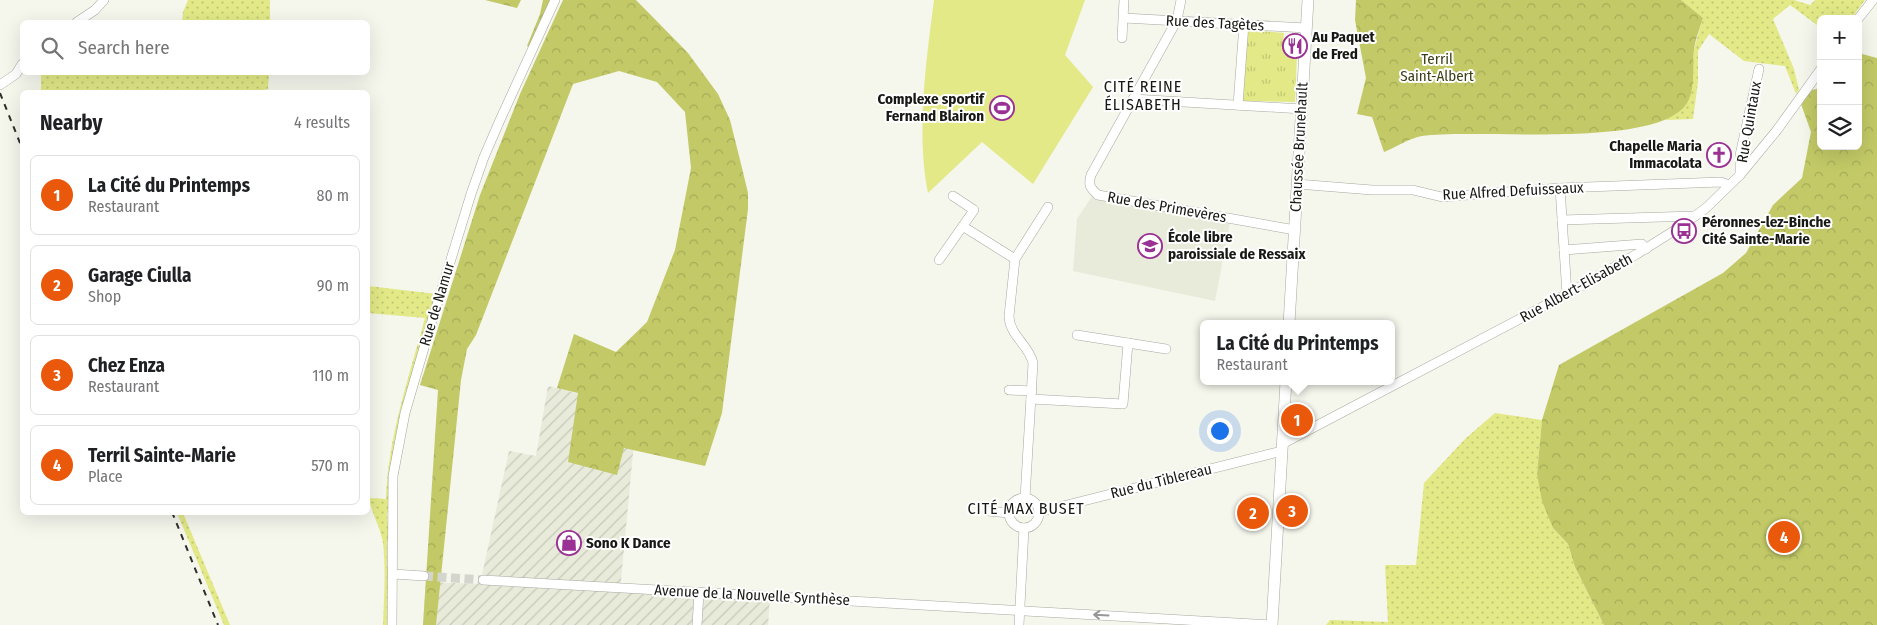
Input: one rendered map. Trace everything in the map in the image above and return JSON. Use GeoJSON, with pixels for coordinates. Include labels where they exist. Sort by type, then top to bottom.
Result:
{"type":"FeatureCollection","features":[{"type":"Feature","properties":{"kind":"main road","name":"Chaussée Brunehault"},"geometry":{"type":"LineString","coordinates":[[1289,320],[1308,0]]}},
{"type":"Feature","properties":{"kind":"main road"},"geometry":{"type":"LineString","coordinates":[[1272,625],[1286,385]]}},
{"type":"Feature","properties":{"kind":"street"},"geometry":{"type":"LineString","coordinates":[[81,20],[104,0]]}},
{"type":"Feature","properties":{"kind":"street","name":"Rue de Namur"},"geometry":{"type":"LineString","coordinates":[[392,625],[394,476],[403,422],[418,367],[484,157],[555,0]]}},
{"type":"Feature","properties":{"kind":"street"},"geometry":{"type":"LineString","coordinates":[[1122,38],[1124,0]]}},
{"type":"Feature","properties":{"kind":"street"},"geometry":{"type":"LineString","coordinates":[[1181,0],[1177,20],[1134,99],[1302,109]]}},
{"type":"Feature","properties":{"kind":"street"},"geometry":{"type":"LineString","coordinates":[[1861,15],[1873,0]]}},
{"type":"Feature","properties":{"kind":"street","name":"Rue des Tagètes"},"geometry":{"type":"LineString","coordinates":[[1124,18],[1306,28]]}},
{"type":"Feature","properties":{"kind":"street"},"geometry":{"type":"LineString","coordinates":[[1238,105],[1244,24]]}},
{"type":"Feature","properties":{"kind":"street"},"geometry":{"type":"LineString","coordinates":[[2,84],[16,74],[20,67]]}},
{"type":"Feature","properties":{"kind":"street","name":"Rue Quintaux"},"geometry":{"type":"LineString","coordinates":[[1740,175],[1740,155],[1759,69]]}},
{"type":"Feature","properties":{"kind":"street","name":"Rue Albert-Elisabeth"},"geometry":{"type":"LineString","coordinates":[[1282,448],[1567,294],[1646,249],[1695,216],[1740,175],[1777,130],[1817,75]]}},
{"type":"Feature","properties":{"kind":"street","name":"Rue des Primevères"},"geometry":{"type":"LineString","coordinates":[[1134,99],[1088,182],[1090,188],[1098,195],[1294,230]]}},
{"type":"Feature","properties":{"kind":"street","name":"Rue Alfred Defuisseaux"},"geometry":{"type":"LineString","coordinates":[[1297,184],[1372,190],[1413,190],[1442,197],[1560,188],[1721,182],[1729,186]]}},
{"type":"Feature","properties":{"kind":"street"},"geometry":{"type":"LineString","coordinates":[[1560,188],[1567,294]]}},
{"type":"Feature","properties":{"kind":"street"},"geometry":{"type":"LineString","coordinates":[[939,260],[964,227],[974,210],[953,196]]}},
{"type":"Feature","properties":{"kind":"street"},"geometry":{"type":"LineString","coordinates":[[1026,498],[1033,363],[1032,356],[1009,323],[1015,259],[1048,207]]}},
{"type":"Feature","properties":{"kind":"street"},"geometry":{"type":"LineString","coordinates":[[1562,220],[1695,216]]}},
{"type":"Feature","properties":{"kind":"street"},"geometry":{"type":"LineString","coordinates":[[964,227],[1015,259]]}},
{"type":"Feature","properties":{"kind":"street"},"geometry":{"type":"LineString","coordinates":[[1564,250],[1642,244],[1646,249]]}},
{"type":"Feature","properties":{"kind":"street"},"geometry":{"type":"LineString","coordinates":[[1077,335],[1166,349]]}},
{"type":"Feature","properties":{"kind":"street"},"geometry":{"type":"LineString","coordinates":[[1010,390],[1031,395],[1123,404],[1128,343]]}},
{"type":"Feature","properties":{"kind":"street","name":"Rue du Tiblereau"},"geometry":{"type":"LineString","coordinates":[[1040,512],[1282,448]]}},
{"type":"Feature","properties":{"kind":"street"},"geometry":{"type":"LineString","coordinates":[[1026,498],[1035,502],[1040,512],[1035,523],[1024,528],[1012,522],[1009,513],[1016,500],[1026,498]]}},
{"type":"Feature","properties":{"kind":"street"},"geometry":{"type":"LineString","coordinates":[[988,511],[1009,513]]}},
{"type":"Feature","properties":{"kind":"street"},"geometry":{"type":"LineString","coordinates":[[1019,625],[1024,528]]}},
{"type":"Feature","properties":{"kind":"street"},"geometry":{"type":"LineString","coordinates":[[393,574],[424,576]]}},
{"type":"Feature","properties":{"kind":"street","name":"Avenue de la Nouvelle Synthèse"},"geometry":{"type":"LineString","coordinates":[[483,580],[1272,625]]}},
{"type":"Feature","properties":{"kind":"street"},"geometry":{"type":"LineString","coordinates":[[697,625],[699,592]]}},
{"type":"Feature","properties":{"kind":"shaded area","name":"École libre paroissiale de Ressaix"},"geometry":{"type":"Polygon","coordinates":[[[1093,195],[1230,222],[1215,301],[1073,271],[1077,219],[1093,195]]]}},
{"type":"Feature","properties":{"kind":"shaded area"},"geometry":{"type":"Polygon","coordinates":[[[548,386],[641,409],[633,453],[620,591],[770,597],[768,625],[423,625],[426,582],[480,584],[509,451],[536,456],[548,386]]]}},
{"type":"Feature","properties":{"kind":"green space"},"geometry":{"type":"Polygon","coordinates":[[[188,0],[270,0],[270,20],[182,20],[188,0]]]}},
{"type":"Feature","properties":{"kind":"green space"},"geometry":{"type":"Polygon","coordinates":[[[485,0],[521,0],[517,8],[485,0]]]}},
{"type":"Feature","properties":{"kind":"green space"},"geometry":{"type":"Polygon","coordinates":[[[543,0],[552,0],[531,49],[527,46],[540,14],[543,0]]]}},
{"type":"Feature","properties":{"kind":"green space"},"geometry":{"type":"Polygon","coordinates":[[[563,0],[636,0],[688,53],[718,94],[730,120],[748,193],[748,209],[722,413],[705,466],[624,448],[617,475],[568,462],[578,393],[557,388],[574,334],[616,352],[647,322],[675,250],[691,168],[685,112],[657,82],[619,71],[573,84],[476,335],[467,349],[461,380],[436,625],[423,625],[438,390],[420,385],[480,195],[520,94],[563,0]]]}},
{"type":"Feature","properties":{"kind":"green space","name":"Complexe sportif Fernand Blairon"},"geometry":{"type":"Polygon","coordinates":[[[934,0],[1085,0],[1065,55],[1093,87],[1033,184],[982,142],[928,193],[924,170],[923,97],[934,0]]]}},
{"type":"Feature","properties":{"kind":"green space","name":"Terril Saint-Albert"},"geometry":{"type":"Polygon","coordinates":[[[1356,0],[1681,0],[1703,18],[1696,38],[1693,56],[1692,91],[1687,103],[1670,118],[1641,127],[1605,132],[1564,134],[1448,134],[1422,136],[1384,152],[1372,117],[1357,114],[1366,78],[1355,20],[1356,0]]]}},
{"type":"Feature","properties":{"kind":"green space"},"geometry":{"type":"Polygon","coordinates":[[[1681,0],[1794,0],[1810,5],[1815,0],[1865,0],[1854,15],[1817,15],[1817,25],[1790,5],[1773,19],[1794,69],[1799,90],[1796,94],[1785,66],[1744,61],[1709,34],[1698,51],[1698,82],[1693,119],[1665,120],[1682,109],[1691,89],[1694,49],[1703,18],[1681,0]]]}},
{"type":"Feature","properties":{"kind":"green space"},"geometry":{"type":"Polygon","coordinates":[[[1247,30],[1284,33],[1283,43],[1297,54],[1295,102],[1243,101],[1247,30]]]}},
{"type":"Feature","properties":{"kind":"green space"},"geometry":{"type":"Polygon","coordinates":[[[1862,54],[1877,58],[1877,625],[1604,625],[1575,567],[1568,544],[1553,528],[1542,501],[1537,474],[1542,420],[1559,365],[1723,273],[1746,253],[1773,205],[1802,178],[1811,132],[1801,104],[1812,90],[1817,89],[1817,150],[1862,150],[1862,54]]]}},
{"type":"Feature","properties":{"kind":"green space"},"geometry":{"type":"Polygon","coordinates":[[[41,75],[269,75],[268,89],[263,90],[41,90],[41,75]]]}},
{"type":"Feature","properties":{"kind":"green space"},"geometry":{"type":"Polygon","coordinates":[[[370,286],[437,294],[423,339],[387,515],[390,528],[387,542],[387,567],[390,571],[390,625],[383,625],[385,574],[383,543],[370,498],[386,499],[395,430],[425,318],[370,313],[370,286]]]}},
{"type":"Feature","properties":{"kind":"green space"},"geometry":{"type":"Polygon","coordinates":[[[1495,413],[1542,420],[1537,474],[1553,528],[1568,544],[1575,567],[1604,625],[1326,625],[1330,620],[1388,622],[1385,565],[1416,565],[1424,483],[1465,439],[1495,413]]]}},
{"type":"Feature","properties":{"kind":"green space"},"geometry":{"type":"Polygon","coordinates":[[[178,515],[184,515],[230,625],[224,625],[178,515]]]}},
{"type":"Feature","properties":{"kind":"tunnel"},"geometry":{"type":"LineString","coordinates":[[424,576],[483,580]]}},
{"type":"Feature","properties":{"kind":"railway"},"geometry":{"type":"LineString","coordinates":[[0,93],[20,143]]}},
{"type":"Feature","properties":{"kind":"railway"},"geometry":{"type":"LineString","coordinates":[[173,515],[218,625]]}},
{"type":"Feature","properties":{"kind":"place","name":"Au Paquet de Fred"},"geometry":{"type":"Point","coordinates":[1295,46]}},
{"type":"Feature","properties":{"kind":"place","name":"Complexe sportif Fernand Blairon"},"geometry":{"type":"Point","coordinates":[1002,108]}},
{"type":"Feature","properties":{"kind":"place","name":"Chapelle Maria Immacolata"},"geometry":{"type":"Point","coordinates":[1719,155]}},
{"type":"Feature","properties":{"kind":"place","name":"Péronnes-lez-Binche Cité Sainte-Marie"},"geometry":{"type":"Point","coordinates":[1684,231]}},
{"type":"Feature","properties":{"kind":"place","name":"École libre paroissiale de Ressaix"},"geometry":{"type":"Point","coordinates":[1150,246]}},
{"type":"Feature","properties":{"kind":"place","name":"La Cité du Printemps"},"geometry":{"type":"Point","coordinates":[1297,420]}},
{"type":"Feature","properties":{"kind":"place","name":"Chez Enza"},"geometry":{"type":"Point","coordinates":[1292,511]}},
{"type":"Feature","properties":{"kind":"place","name":"Garage Ciulla"},"geometry":{"type":"Point","coordinates":[1253,513]}},
{"type":"Feature","properties":{"kind":"place","name":"Terril Sainte-Marie"},"geometry":{"type":"Point","coordinates":[1784,537]}},
{"type":"Feature","properties":{"kind":"place","name":"Sono K Dance"},"geometry":{"type":"Point","coordinates":[569,543]}},
{"type":"Feature","properties":{"kind":"district","name":"CITÉ REINE ÉLISABETH"},"geometry":{"type":"Point","coordinates":[1143,95]}},
{"type":"Feature","properties":{"kind":"district","name":"CITÉ MAX BUSET"},"geometry":{"type":"Point","coordinates":[1026,508]}}]}
